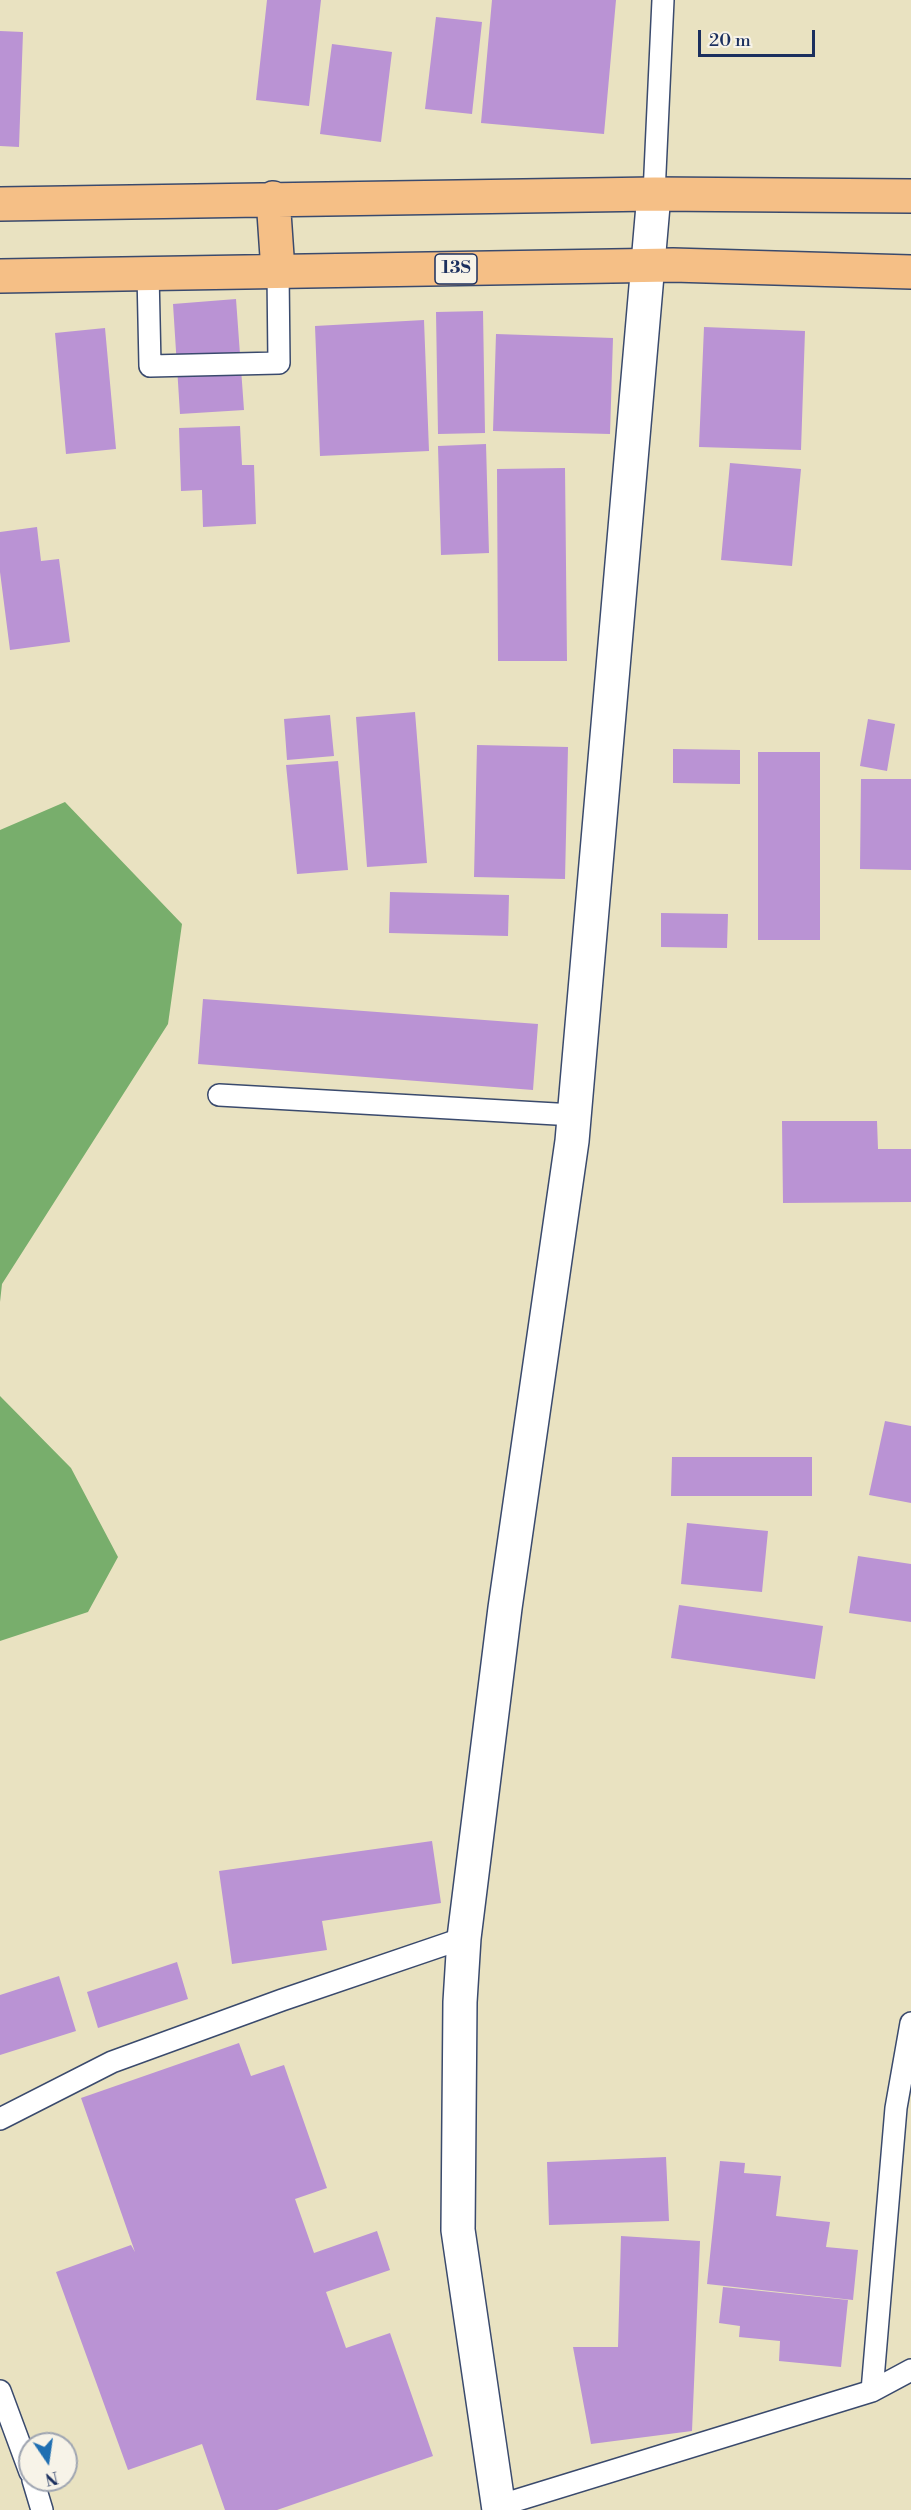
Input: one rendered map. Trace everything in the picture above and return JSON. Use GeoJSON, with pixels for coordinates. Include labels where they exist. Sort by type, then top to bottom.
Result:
{"type":"FeatureCollection","features":[{"type":"Feature","properties":{"kind":"highway"},"geometry":{"type":"LineString","coordinates":[[0,204],[273,198],[654,194],[911,196]]}},
{"type":"Feature","properties":{"kind":"highway"},"geometry":{"type":"LineString","coordinates":[[273,198],[278,271]]}},
{"type":"Feature","properties":{"kind":"highway","name":"13S"},"geometry":{"type":"LineString","coordinates":[[0,276],[673,265],[911,272]]}},
{"type":"Feature","properties":{"kind":"street"},"geometry":{"type":"LineString","coordinates":[[494,2508],[458,2230],[460,2002],[464,1938],[505,1608],[574,1115],[650,266],[654,194]]}},
{"type":"Feature","properties":{"kind":"lane"},"geometry":{"type":"LineString","coordinates":[[654,194],[663,0]]}},
{"type":"Feature","properties":{"kind":"lane"},"geometry":{"type":"LineString","coordinates":[[148,273],[150,366],[279,363],[278,271]]}},
{"type":"Feature","properties":{"kind":"lane"},"geometry":{"type":"LineString","coordinates":[[219,1095],[574,1115]]}},
{"type":"Feature","properties":{"kind":"lane"},"geometry":{"type":"LineString","coordinates":[[0,2119],[112,2062],[282,2000],[464,1938]]}},
{"type":"Feature","properties":{"kind":"lane"},"geometry":{"type":"LineString","coordinates":[[872,2391],[896,2108],[911,2022]]}},
{"type":"Feature","properties":{"kind":"lane"},"geometry":{"type":"LineString","coordinates":[[494,2508],[872,2391],[911,2370]]}},
{"type":"Feature","properties":{"kind":"lane"},"geometry":{"type":"LineString","coordinates":[[0,2391],[18,2440]]}},
{"type":"Feature","properties":{"kind":"lane"},"geometry":{"type":"LineString","coordinates":[[37,2492],[42,2510]]}},
{"type":"Feature","properties":{"kind":"green space"},"geometry":{"type":"Polygon","coordinates":[[[65,802],[182,924],[168,1024],[2,1284],[0,1302],[0,830],[65,802]]]}},
{"type":"Feature","properties":{"kind":"green space"},"geometry":{"type":"Polygon","coordinates":[[[0,1396],[71,1468],[118,1557],[88,1612],[0,1641],[0,1396]]]}},
{"type":"Feature","properties":{"kind":"building"},"geometry":{"type":"Polygon","coordinates":[[[267,0],[321,0],[309,106],[256,100],[267,0]]]}},
{"type":"Feature","properties":{"kind":"building"},"geometry":{"type":"Polygon","coordinates":[[[492,0],[616,0],[604,134],[481,123],[492,0]]]}},
{"type":"Feature","properties":{"kind":"building"},"geometry":{"type":"Polygon","coordinates":[[[436,17],[482,22],[472,114],[425,109],[436,17]]]}},
{"type":"Feature","properties":{"kind":"building"},"geometry":{"type":"Polygon","coordinates":[[[0,31],[23,32],[19,147],[0,146],[0,31]]]}},
{"type":"Feature","properties":{"kind":"building"},"geometry":{"type":"Polygon","coordinates":[[[332,44],[392,52],[381,142],[320,134],[332,44]]]}},
{"type":"Feature","properties":{"kind":"building"},"geometry":{"type":"Polygon","coordinates":[[[236,299],[244,410],[180,414],[173,304],[236,299]]]}},
{"type":"Feature","properties":{"kind":"building"},"geometry":{"type":"Polygon","coordinates":[[[483,311],[485,433],[438,434],[436,312],[483,311]]]}},
{"type":"Feature","properties":{"kind":"building"},"geometry":{"type":"Polygon","coordinates":[[[424,320],[429,451],[320,456],[315,326],[424,320]]]}},
{"type":"Feature","properties":{"kind":"building"},"geometry":{"type":"Polygon","coordinates":[[[704,327],[805,331],[801,450],[699,447],[704,327]]]}},
{"type":"Feature","properties":{"kind":"building"},"geometry":{"type":"Polygon","coordinates":[[[105,328],[116,449],[66,454],[55,333],[105,328]]]}},
{"type":"Feature","properties":{"kind":"building"},"geometry":{"type":"Polygon","coordinates":[[[496,334],[613,338],[610,434],[493,431],[496,334]]]}},
{"type":"Feature","properties":{"kind":"building"},"geometry":{"type":"Polygon","coordinates":[[[240,426],[242,465],[254,465],[256,524],[203,527],[202,490],[181,491],[179,428],[240,426]]]}},
{"type":"Feature","properties":{"kind":"building"},"geometry":{"type":"Polygon","coordinates":[[[486,444],[489,553],[441,555],[438,446],[486,444]]]}},
{"type":"Feature","properties":{"kind":"building"},"geometry":{"type":"Polygon","coordinates":[[[730,463],[801,469],[792,566],[721,560],[730,463]]]}},
{"type":"Feature","properties":{"kind":"building"},"geometry":{"type":"Polygon","coordinates":[[[565,468],[567,661],[498,661],[497,469],[565,468]]]}},
{"type":"Feature","properties":{"kind":"building"},"geometry":{"type":"Polygon","coordinates":[[[37,527],[41,561],[59,559],[70,642],[10,650],[0,572],[0,532],[37,527]]]}},
{"type":"Feature","properties":{"kind":"building"},"geometry":{"type":"Polygon","coordinates":[[[415,712],[427,863],[367,867],[356,717],[415,712]]]}},
{"type":"Feature","properties":{"kind":"building"},"geometry":{"type":"Polygon","coordinates":[[[330,715],[334,756],[287,760],[284,719],[330,715]]]}},
{"type":"Feature","properties":{"kind":"building"},"geometry":{"type":"Polygon","coordinates":[[[868,719],[895,724],[887,771],[860,766],[868,719]]]}},
{"type":"Feature","properties":{"kind":"building"},"geometry":{"type":"Polygon","coordinates":[[[477,745],[568,747],[565,879],[474,877],[477,745]]]}},
{"type":"Feature","properties":{"kind":"building"},"geometry":{"type":"Polygon","coordinates":[[[673,749],[740,750],[740,784],[673,783],[673,749]]]}},
{"type":"Feature","properties":{"kind":"building"},"geometry":{"type":"Polygon","coordinates":[[[758,752],[820,752],[820,940],[758,940],[758,752]]]}},
{"type":"Feature","properties":{"kind":"building"},"geometry":{"type":"Polygon","coordinates":[[[338,761],[348,870],[297,874],[286,765],[338,761]]]}},
{"type":"Feature","properties":{"kind":"building"},"geometry":{"type":"Polygon","coordinates":[[[861,779],[911,779],[911,870],[860,869],[861,779]]]}},
{"type":"Feature","properties":{"kind":"building"},"geometry":{"type":"Polygon","coordinates":[[[390,892],[509,895],[508,936],[389,933],[390,892]]]}},
{"type":"Feature","properties":{"kind":"building"},"geometry":{"type":"Polygon","coordinates":[[[661,913],[728,914],[727,948],[661,947],[661,913]]]}},
{"type":"Feature","properties":{"kind":"building"},"geometry":{"type":"Polygon","coordinates":[[[203,999],[538,1024],[533,1090],[198,1064],[203,999]]]}},
{"type":"Feature","properties":{"kind":"building"},"geometry":{"type":"Polygon","coordinates":[[[782,1121],[877,1121],[878,1149],[911,1149],[911,1202],[783,1203],[782,1121]]]}},
{"type":"Feature","properties":{"kind":"building"},"geometry":{"type":"Polygon","coordinates":[[[885,1421],[911,1426],[911,1503],[869,1495],[885,1421]]]}},
{"type":"Feature","properties":{"kind":"building"},"geometry":{"type":"Polygon","coordinates":[[[672,1457],[812,1457],[812,1496],[671,1496],[672,1457]]]}},
{"type":"Feature","properties":{"kind":"building"},"geometry":{"type":"Polygon","coordinates":[[[687,1523],[768,1531],[762,1592],[681,1584],[687,1523]]]}},
{"type":"Feature","properties":{"kind":"building"},"geometry":{"type":"Polygon","coordinates":[[[858,1556],[911,1564],[911,1622],[849,1613],[858,1556]]]}},
{"type":"Feature","properties":{"kind":"building"},"geometry":{"type":"Polygon","coordinates":[[[679,1605],[823,1626],[815,1679],[671,1658],[679,1605]]]}},
{"type":"Feature","properties":{"kind":"building"},"geometry":{"type":"Polygon","coordinates":[[[432,1841],[441,1903],[322,1921],[327,1950],[232,1964],[219,1871],[432,1841]]]}},
{"type":"Feature","properties":{"kind":"building"},"geometry":{"type":"Polygon","coordinates":[[[177,1962],[188,1999],[98,2028],[87,1992],[177,1962]]]}},
{"type":"Feature","properties":{"kind":"building"},"geometry":{"type":"Polygon","coordinates":[[[59,1976],[76,2031],[0,2055],[0,1995],[59,1976]]]}},
{"type":"Feature","properties":{"kind":"building"},"geometry":{"type":"Polygon","coordinates":[[[239,2043],[251,2076],[284,2065],[327,2188],[295,2199],[314,2253],[377,2231],[390,2270],[326,2292],[346,2348],[390,2333],[433,2456],[277,2510],[225,2510],[202,2444],[128,2470],[56,2272],[131,2245],[135,2252],[81,2098],[239,2043]]]}},
{"type":"Feature","properties":{"kind":"building"},"geometry":{"type":"Polygon","coordinates":[[[666,2157],[669,2221],[549,2225],[547,2162],[666,2157]]]}},
{"type":"Feature","properties":{"kind":"building"},"geometry":{"type":"Polygon","coordinates":[[[720,2161],[745,2163],[744,2173],[781,2176],[776,2216],[830,2222],[826,2247],[858,2250],[853,2300],[707,2284],[720,2161]]]}},
{"type":"Feature","properties":{"kind":"building"},"geometry":{"type":"Polygon","coordinates":[[[621,2236],[700,2241],[692,2431],[591,2444],[573,2347],[618,2347],[621,2236]]]}},
{"type":"Feature","properties":{"kind":"building"},"geometry":{"type":"Polygon","coordinates":[[[723,2287],[848,2300],[841,2367],[779,2361],[780,2341],[739,2337],[740,2326],[719,2323],[723,2287]]]}}]}
